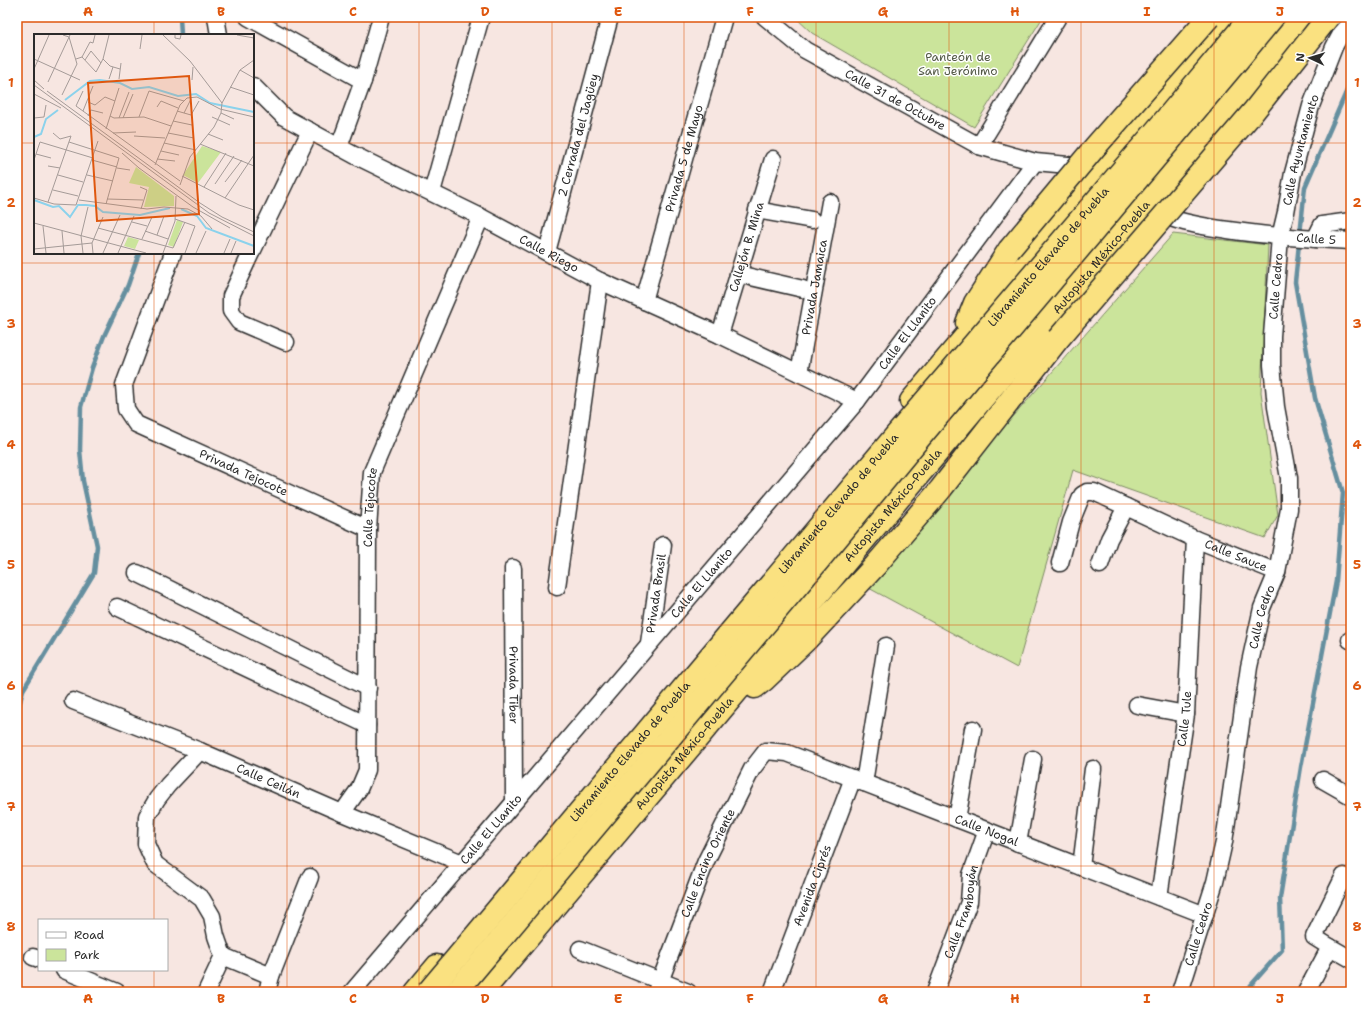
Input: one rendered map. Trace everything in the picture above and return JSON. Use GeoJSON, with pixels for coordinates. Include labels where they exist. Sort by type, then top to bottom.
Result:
{"type":"FeatureCollection","features":[{"type":"Feature","properties":{"kind":"highway"},"geometry":{"type":"LineString","coordinates":[[961,342],[975,303],[1009,250],[1095,147],[1210,17]]}},
{"type":"Feature","properties":{"kind":"highway"},"geometry":{"type":"LineString","coordinates":[[415,992],[542,843],[625,741],[1235,17]]}},
{"type":"Feature","properties":{"kind":"highway","name":"Libramiento Elevado de Puebla"},"geometry":{"type":"LineString","coordinates":[[428,992],[902,428],[1161,125],[1251,17]]}},
{"type":"Feature","properties":{"kind":"highway","name":"Libramiento Elevado de Puebla"},"geometry":{"type":"LineString","coordinates":[[456,992],[1273,17]]}},
{"type":"Feature","properties":{"kind":"highway","name":"Autopista México-Puebla"},"geometry":{"type":"LineString","coordinates":[[482,992],[717,715],[1303,17]]}},
{"type":"Feature","properties":{"kind":"highway"},"geometry":{"type":"LineString","coordinates":[[717,715],[764,680],[806,640],[875,566],[940,490],[1058,339],[1253,112],[1328,17]]}},
{"type":"Feature","properties":{"kind":"street"},"geometry":{"type":"LineString","coordinates":[[216,17],[219,34]]}},
{"type":"Feature","properties":{"kind":"street"},"geometry":{"type":"LineString","coordinates":[[248,17],[363,81]]}},
{"type":"Feature","properties":{"kind":"street"},"geometry":{"type":"LineString","coordinates":[[339,147],[363,81],[381,17]]}},
{"type":"Feature","properties":{"kind":"street"},"geometry":{"type":"LineString","coordinates":[[432,192],[481,17]]}},
{"type":"Feature","properties":{"kind":"street","name":"2 Cerrada del Jagüey"},"geometry":{"type":"LineString","coordinates":[[547,252],[610,17]]}},
{"type":"Feature","properties":{"kind":"street","name":"Privada 5 de Mayo"},"geometry":{"type":"LineString","coordinates":[[644,301],[724,17]]}},
{"type":"Feature","properties":{"kind":"street","name":"Calle 31 de Octubre"},"geometry":{"type":"LineString","coordinates":[[765,17],[805,50],[979,146],[1035,162],[1068,165]]}},
{"type":"Feature","properties":{"kind":"street"},"geometry":{"type":"LineString","coordinates":[[979,146],[1058,17]]}},
{"type":"Feature","properties":{"kind":"street","name":"Calle Ayuntamiento"},"geometry":{"type":"LineString","coordinates":[[1285,237],[1286,212],[1293,173],[1311,106],[1334,47],[1341,34],[1351,23]]}},
{"type":"Feature","properties":{"kind":"street","name":"Calle Riego"},"geometry":{"type":"LineString","coordinates":[[254,87],[284,117],[354,155],[481,217],[600,281],[720,335],[858,401]]}},
{"type":"Feature","properties":{"kind":"street"},"geometry":{"type":"LineString","coordinates":[[254,248],[310,131]]}},
{"type":"Feature","properties":{"kind":"street","name":"Callejón B. Mina"},"geometry":{"type":"LineString","coordinates":[[720,335],[773,159]]}},
{"type":"Feature","properties":{"kind":"street","name":"Calle El Llanito"},"geometry":{"type":"LineString","coordinates":[[352,992],[649,643],[858,401],[1035,162]]}},
{"type":"Feature","properties":{"kind":"street","name":"Privada Jamaica"},"geometry":{"type":"LineString","coordinates":[[799,373],[830,202]]}},
{"type":"Feature","properties":{"kind":"street"},"geometry":{"type":"LineString","coordinates":[[757,210],[812,220]]}},
{"type":"Feature","properties":{"kind":"street","name":"Calle Tejocote"},"geometry":{"type":"LineString","coordinates":[[342,813],[359,789],[367,770],[368,529],[372,472],[481,217]]}},
{"type":"Feature","properties":{"kind":"street","name":"Calle 5"},"geometry":{"type":"LineString","coordinates":[[1171,218],[1202,226],[1285,237],[1351,241]]}},
{"type":"Feature","properties":{"kind":"street"},"geometry":{"type":"LineString","coordinates":[[1313,239],[1322,225],[1351,221]]}},
{"type":"Feature","properties":{"kind":"street","name":"Calle Cedro"},"geometry":{"type":"LineString","coordinates":[[1180,992],[1215,882],[1224,842],[1249,666],[1262,608],[1277,572],[1289,509],[1289,478],[1276,407],[1272,365],[1272,336],[1285,237]]}},
{"type":"Feature","properties":{"kind":"street","name":"Privada Tejocote"},"geometry":{"type":"LineString","coordinates":[[173,254],[124,385],[126,408],[136,424],[368,529]]}},
{"type":"Feature","properties":{"kind":"street"},"geometry":{"type":"LineString","coordinates":[[251,254],[231,296],[231,311],[240,322],[286,342]]}},
{"type":"Feature","properties":{"kind":"street"},"geometry":{"type":"LineString","coordinates":[[738,274],[803,289]]}},
{"type":"Feature","properties":{"kind":"street"},"geometry":{"type":"LineString","coordinates":[[557,587],[600,281]]}},
{"type":"Feature","properties":{"kind":"street","name":"Calle Sauce"},"geometry":{"type":"LineString","coordinates":[[1060,563],[1071,522],[1082,495],[1087,492],[1094,492],[1195,539],[1277,572]]}},
{"type":"Feature","properties":{"kind":"street"},"geometry":{"type":"LineString","coordinates":[[1100,565],[1109,538],[1126,507]]}},
{"type":"Feature","properties":{"kind":"street","name":"Calle Tule"},"geometry":{"type":"LineString","coordinates":[[1159,897],[1186,714],[1195,539]]}},
{"type":"Feature","properties":{"kind":"street","name":"Privada Brasil"},"geometry":{"type":"LineString","coordinates":[[649,643],[663,545]]}},
{"type":"Feature","properties":{"kind":"street","name":"Privada Tiber"},"geometry":{"type":"LineString","coordinates":[[513,568],[514,801]]}},
{"type":"Feature","properties":{"kind":"street"},"geometry":{"type":"LineString","coordinates":[[137,573],[368,688]]}},
{"type":"Feature","properties":{"kind":"street"},"geometry":{"type":"LineString","coordinates":[[117,607],[367,725]]}},
{"type":"Feature","properties":{"kind":"street","name":"Avenida Ciprés"},"geometry":{"type":"LineString","coordinates":[[772,992],[858,781],[886,646]]}},
{"type":"Feature","properties":{"kind":"street","name":"Calle Ceilán"},"geometry":{"type":"LineString","coordinates":[[73,701],[200,751],[462,863]]}},
{"type":"Feature","properties":{"kind":"street"},"geometry":{"type":"LineString","coordinates":[[1137,705],[1186,714]]}},
{"type":"Feature","properties":{"kind":"street"},"geometry":{"type":"LineString","coordinates":[[957,819],[973,729]]}},
{"type":"Feature","properties":{"kind":"street"},"geometry":{"type":"LineString","coordinates":[[200,751],[168,785],[146,816],[146,844],[155,864],[202,899],[212,916],[216,936],[223,956],[206,992]]}},
{"type":"Feature","properties":{"kind":"street","name":"Calle Nogal"},"geometry":{"type":"LineString","coordinates":[[766,752],[787,753],[1205,916]]}},
{"type":"Feature","properties":{"kind":"street","name":"Calle Encino Oriente"},"geometry":{"type":"LineString","coordinates":[[658,986],[706,861],[752,769],[766,752]]}},
{"type":"Feature","properties":{"kind":"street"},"geometry":{"type":"LineString","coordinates":[[1018,843],[1033,759]]}},
{"type":"Feature","properties":{"kind":"street"},"geometry":{"type":"LineString","coordinates":[[1081,867],[1093,770]]}},
{"type":"Feature","properties":{"kind":"street"},"geometry":{"type":"LineString","coordinates":[[1323,780],[1351,796]]}},
{"type":"Feature","properties":{"kind":"street","name":"Calle Framboyán"},"geometry":{"type":"LineString","coordinates":[[935,992],[969,902],[971,875],[987,830]]}},
{"type":"Feature","properties":{"kind":"street"},"geometry":{"type":"LineString","coordinates":[[1344,876],[1314,937],[1351,959]]}},
{"type":"Feature","properties":{"kind":"street"},"geometry":{"type":"LineString","coordinates":[[267,992],[271,976],[310,877]]}},
{"type":"Feature","properties":{"kind":"street"},"geometry":{"type":"LineString","coordinates":[[1306,992],[1330,947]]}},
{"type":"Feature","properties":{"kind":"street"},"geometry":{"type":"LineString","coordinates":[[580,949],[658,986],[688,992]]}},
{"type":"Feature","properties":{"kind":"street"},"geometry":{"type":"LineString","coordinates":[[223,956],[271,976]]}},
{"type":"Feature","properties":{"kind":"street"},"geometry":{"type":"LineString","coordinates":[[66,971],[117,992]]}},
{"type":"Feature","properties":{"kind":"green space","name":"Panteón de San Jerónimo"},"geometry":{"type":"Polygon","coordinates":[[[795,17],[1043,17],[974,127],[812,33],[795,17]]]}},
{"type":"Feature","properties":{"kind":"green space"},"geometry":{"type":"Polygon","coordinates":[[[1173,234],[1268,245],[1261,392],[1278,515],[1265,538],[1073,470],[1017,668],[865,586],[1173,234]]]}},
{"type":"Feature","properties":{"kind":"waterway"},"geometry":{"type":"LineString","coordinates":[[180,17],[181,34]]}},
{"type":"Feature","properties":{"kind":"waterway"},"geometry":{"type":"LineString","coordinates":[[1245,992],[1282,950],[1280,898],[1301,767],[1336,581],[1343,493],[1315,398],[1295,282],[1305,187],[1351,81]]}},
{"type":"Feature","properties":{"kind":"waterway"},"geometry":{"type":"LineString","coordinates":[[17,714],[23,690],[94,573],[97,546],[83,481],[80,450],[81,407],[92,368],[104,336],[128,285],[139,254]]}}]}
